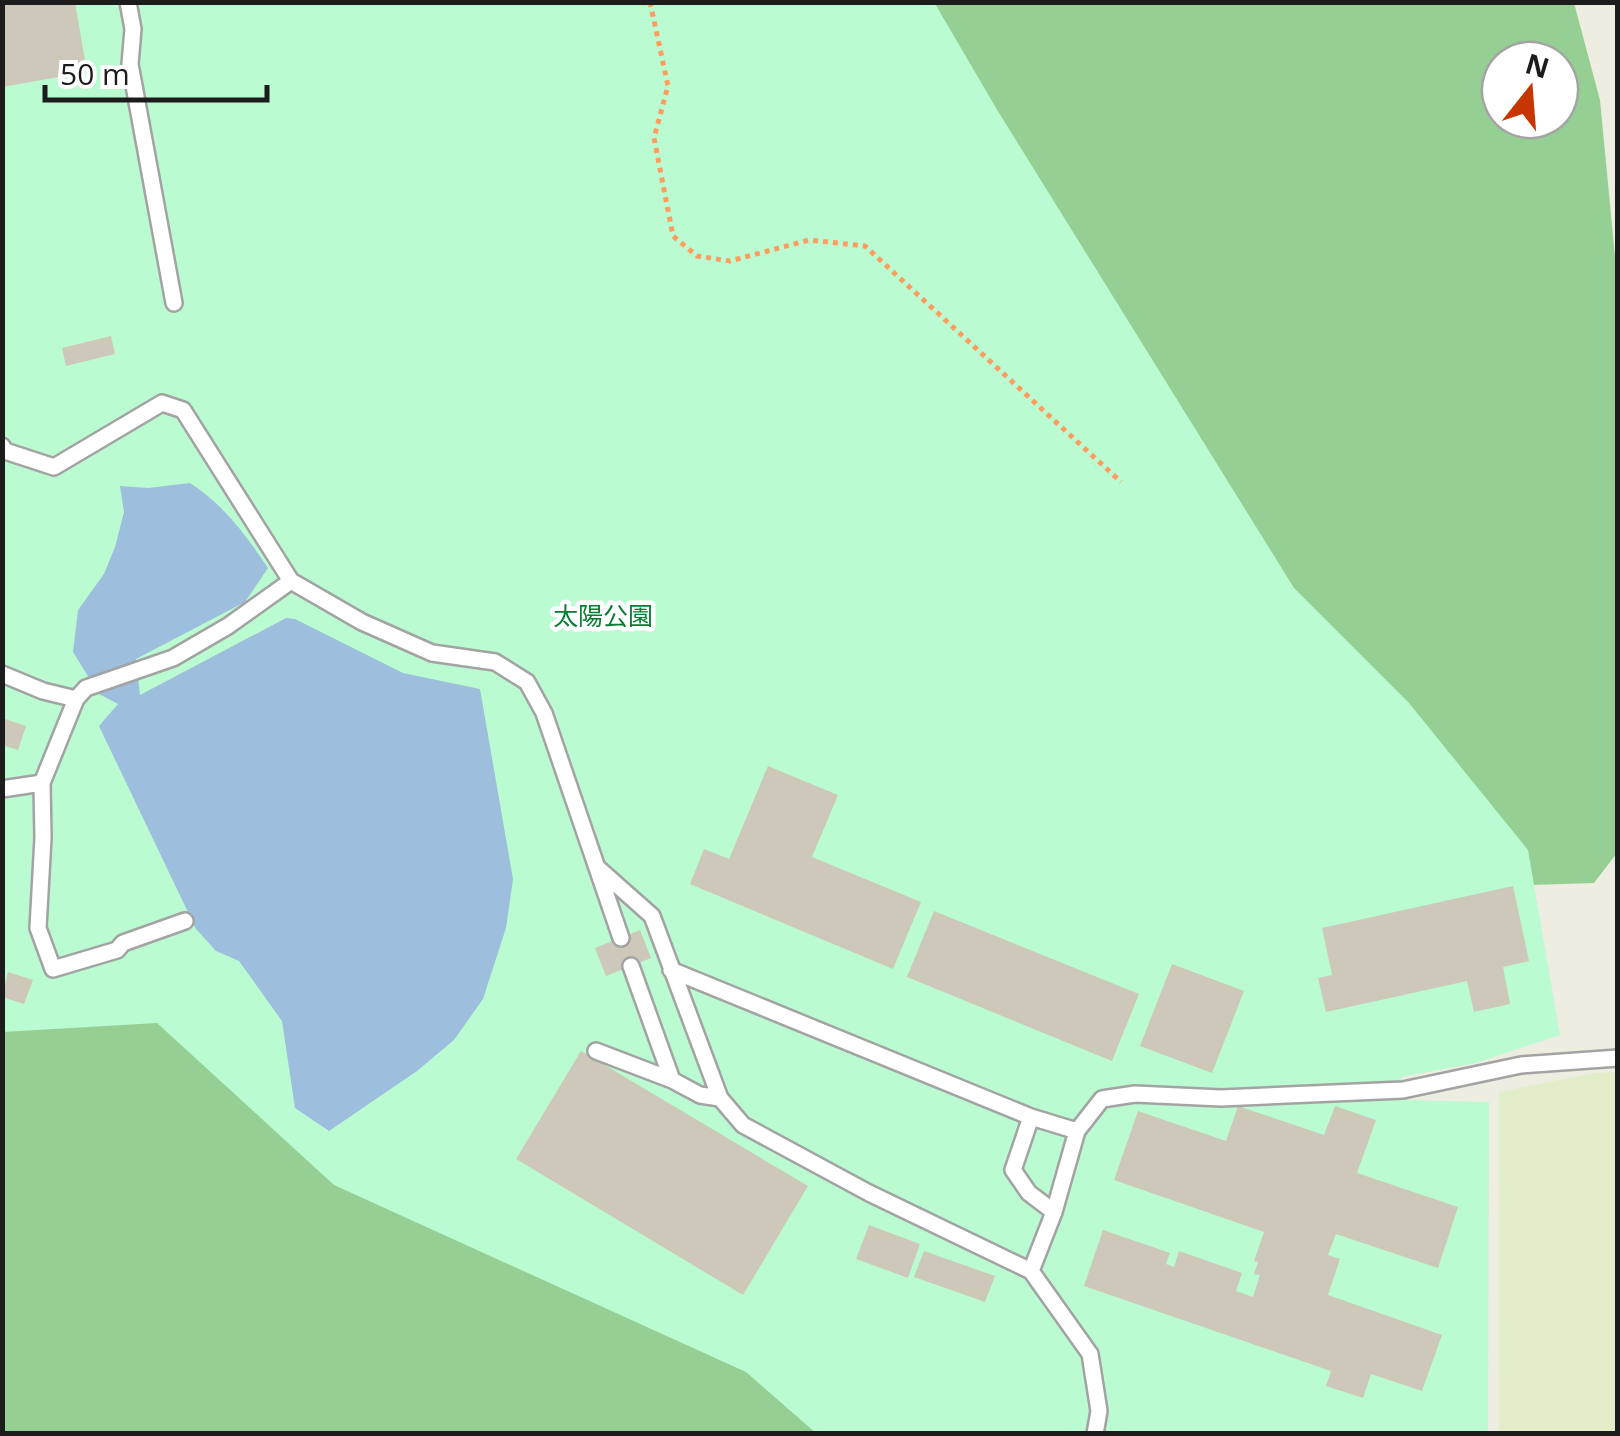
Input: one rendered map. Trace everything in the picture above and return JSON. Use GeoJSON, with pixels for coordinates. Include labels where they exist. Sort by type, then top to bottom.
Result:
{"type":"FeatureCollection","features":[{"type":"Feature","properties":{"kind":"lane"},"geometry":{"type":"LineString","coordinates":[[128,2],[132,29],[130,64],[174,303]]}},
{"type":"Feature","properties":{"kind":"lane"},"geometry":{"type":"LineString","coordinates":[[2,446],[5,451],[54,467],[162,403],[183,410],[291,581],[362,622],[432,653],[494,662],[527,682],[544,713],[621,938]]}},
{"type":"Feature","properties":{"kind":"lane"},"geometry":{"type":"LineString","coordinates":[[2,674],[43,690],[81,694],[174,658],[291,581]]}},
{"type":"Feature","properties":{"kind":"lane"},"geometry":{"type":"LineString","coordinates":[[81,694],[42,783],[38,928],[54,969],[117,950],[123,943],[184,921]]}},
{"type":"Feature","properties":{"kind":"lane"},"geometry":{"type":"LineString","coordinates":[[2,788],[42,783]]}},
{"type":"Feature","properties":{"kind":"lane"},"geometry":{"type":"LineString","coordinates":[[596,866],[652,916],[720,1098],[743,1125],[870,1193],[1031,1271],[1090,1354],[1099,1411],[1096,1434]]}},
{"type":"Feature","properties":{"kind":"lane"},"geometry":{"type":"LineString","coordinates":[[631,966],[672,1080]]}},
{"type":"Feature","properties":{"kind":"lane"},"geometry":{"type":"LineString","coordinates":[[671,970],[1031,1117],[1077,1131]]}},
{"type":"Feature","properties":{"kind":"lane"},"geometry":{"type":"LineString","coordinates":[[596,1051],[700,1095],[720,1098]]}},
{"type":"Feature","properties":{"kind":"lane"},"geometry":{"type":"LineString","coordinates":[[1031,1271],[1054,1212],[1077,1131],[1102,1099],[1135,1094],[1221,1098],[1403,1090],[1521,1066],[1618,1058]]}},
{"type":"Feature","properties":{"kind":"lane"},"geometry":{"type":"LineString","coordinates":[[1031,1117],[1014,1170],[1029,1193],[1054,1212]]}},
{"type":"Feature","properties":{"kind":"path"},"geometry":{"type":"LineString","coordinates":[[650,2],[668,86],[654,138],[674,236],[697,256],[730,261],[809,240],[866,246],[1121,482]]}},
{"type":"Feature","properties":{"kind":"green space","name":"太陽公園"},"geometry":{"type":"Polygon","coordinates":[[[934,2],[1294,588],[1409,703],[1528,850],[1560,1035],[1476,1063],[1401,1077],[1407,1100],[1489,1102],[1488,1433],[817,1434],[746,1372],[334,1185],[157,1023],[3,1032],[3,3],[934,2]]]}},
{"type":"Feature","properties":{"kind":"green space"},"geometry":{"type":"Polygon","coordinates":[[[130,3],[1574,3],[1600,100],[1617,277],[1617,853],[1594,883],[1402,889],[130,3]]]}},
{"type":"Feature","properties":{"kind":"green space"},"geometry":{"type":"Polygon","coordinates":[[[181,948],[1103,1433],[3,1433],[2,967],[181,948]]]}},
{"type":"Feature","properties":{"kind":"green space"},"geometry":{"type":"Polygon","coordinates":[[[1617,1072],[1617,1433],[1499,1433],[1499,1092],[1617,1072]]]}},
{"type":"Feature","properties":{"kind":"water"},"geometry":{"type":"Polygon","coordinates":[[[190,483],[234,521],[268,568],[245,602],[136,659],[140,695],[286,618],[403,673],[480,689],[513,879],[506,928],[483,999],[454,1040],[417,1071],[329,1131],[295,1108],[282,1021],[239,961],[216,951],[196,929],[99,726],[118,704],[99,694],[73,652],[78,610],[104,574],[115,547],[124,512],[120,486],[148,488],[190,483]]]}},
{"type":"Feature","properties":{"kind":"building"},"geometry":{"type":"Polygon","coordinates":[[[2,2],[75,2],[87,72],[2,87],[2,2]]]}},
{"type":"Feature","properties":{"kind":"building"},"geometry":{"type":"Polygon","coordinates":[[[111,336],[115,354],[66,366],[62,348],[111,336]]]}},
{"type":"Feature","properties":{"kind":"building"},"geometry":{"type":"Polygon","coordinates":[[[2,718],[26,726],[18,750],[2,745],[2,718]]]}},
{"type":"Feature","properties":{"kind":"building"},"geometry":{"type":"Polygon","coordinates":[[[768,766],[838,795],[812,857],[921,902],[893,969],[690,884],[704,849],[729,859],[768,766]]]}},
{"type":"Feature","properties":{"kind":"building"},"geometry":{"type":"Polygon","coordinates":[[[1513,886],[1529,961],[1503,967],[1510,1004],[1474,1012],[1467,981],[1326,1012],[1318,978],[1332,975],[1322,928],[1513,886]]]}},
{"type":"Feature","properties":{"kind":"building"},"geometry":{"type":"Polygon","coordinates":[[[934,911],[1139,994],[1112,1061],[907,977],[934,911]]]}},
{"type":"Feature","properties":{"kind":"building"},"geometry":{"type":"Polygon","coordinates":[[[640,930],[651,958],[606,976],[595,948],[640,930]]]}},
{"type":"Feature","properties":{"kind":"building"},"geometry":{"type":"Polygon","coordinates":[[[1172,964],[1244,991],[1212,1073],[1140,1046],[1172,964]]]}},
{"type":"Feature","properties":{"kind":"building"},"geometry":{"type":"Polygon","coordinates":[[[8,972],[33,980],[24,1004],[2,997],[8,972]]]}},
{"type":"Feature","properties":{"kind":"building"},"geometry":{"type":"Polygon","coordinates":[[[581,1051],[808,1186],[743,1295],[516,1159],[581,1051]]]}},
{"type":"Feature","properties":{"kind":"building"},"geometry":{"type":"Polygon","coordinates":[[[1238,1106],[1324,1135],[1335,1106],[1376,1120],[1357,1173],[1458,1207],[1438,1268],[1336,1234],[1328,1255],[1340,1259],[1328,1295],[1442,1335],[1422,1391],[1371,1374],[1363,1398],[1326,1386],[1331,1371],[1084,1286],[1103,1230],[1170,1253],[1166,1264],[1174,1267],[1179,1251],[1242,1273],[1236,1291],[1253,1297],[1260,1275],[1254,1274],[1258,1262],[1254,1261],[1264,1232],[1114,1180],[1138,1111],[1226,1141],[1238,1106]]]}},
{"type":"Feature","properties":{"kind":"building"},"geometry":{"type":"Polygon","coordinates":[[[869,1225],[920,1244],[908,1278],[856,1259],[869,1225]]]}},
{"type":"Feature","properties":{"kind":"building"},"geometry":{"type":"Polygon","coordinates":[[[924,1251],[995,1276],[985,1302],[914,1277],[924,1251]]]}}]}
